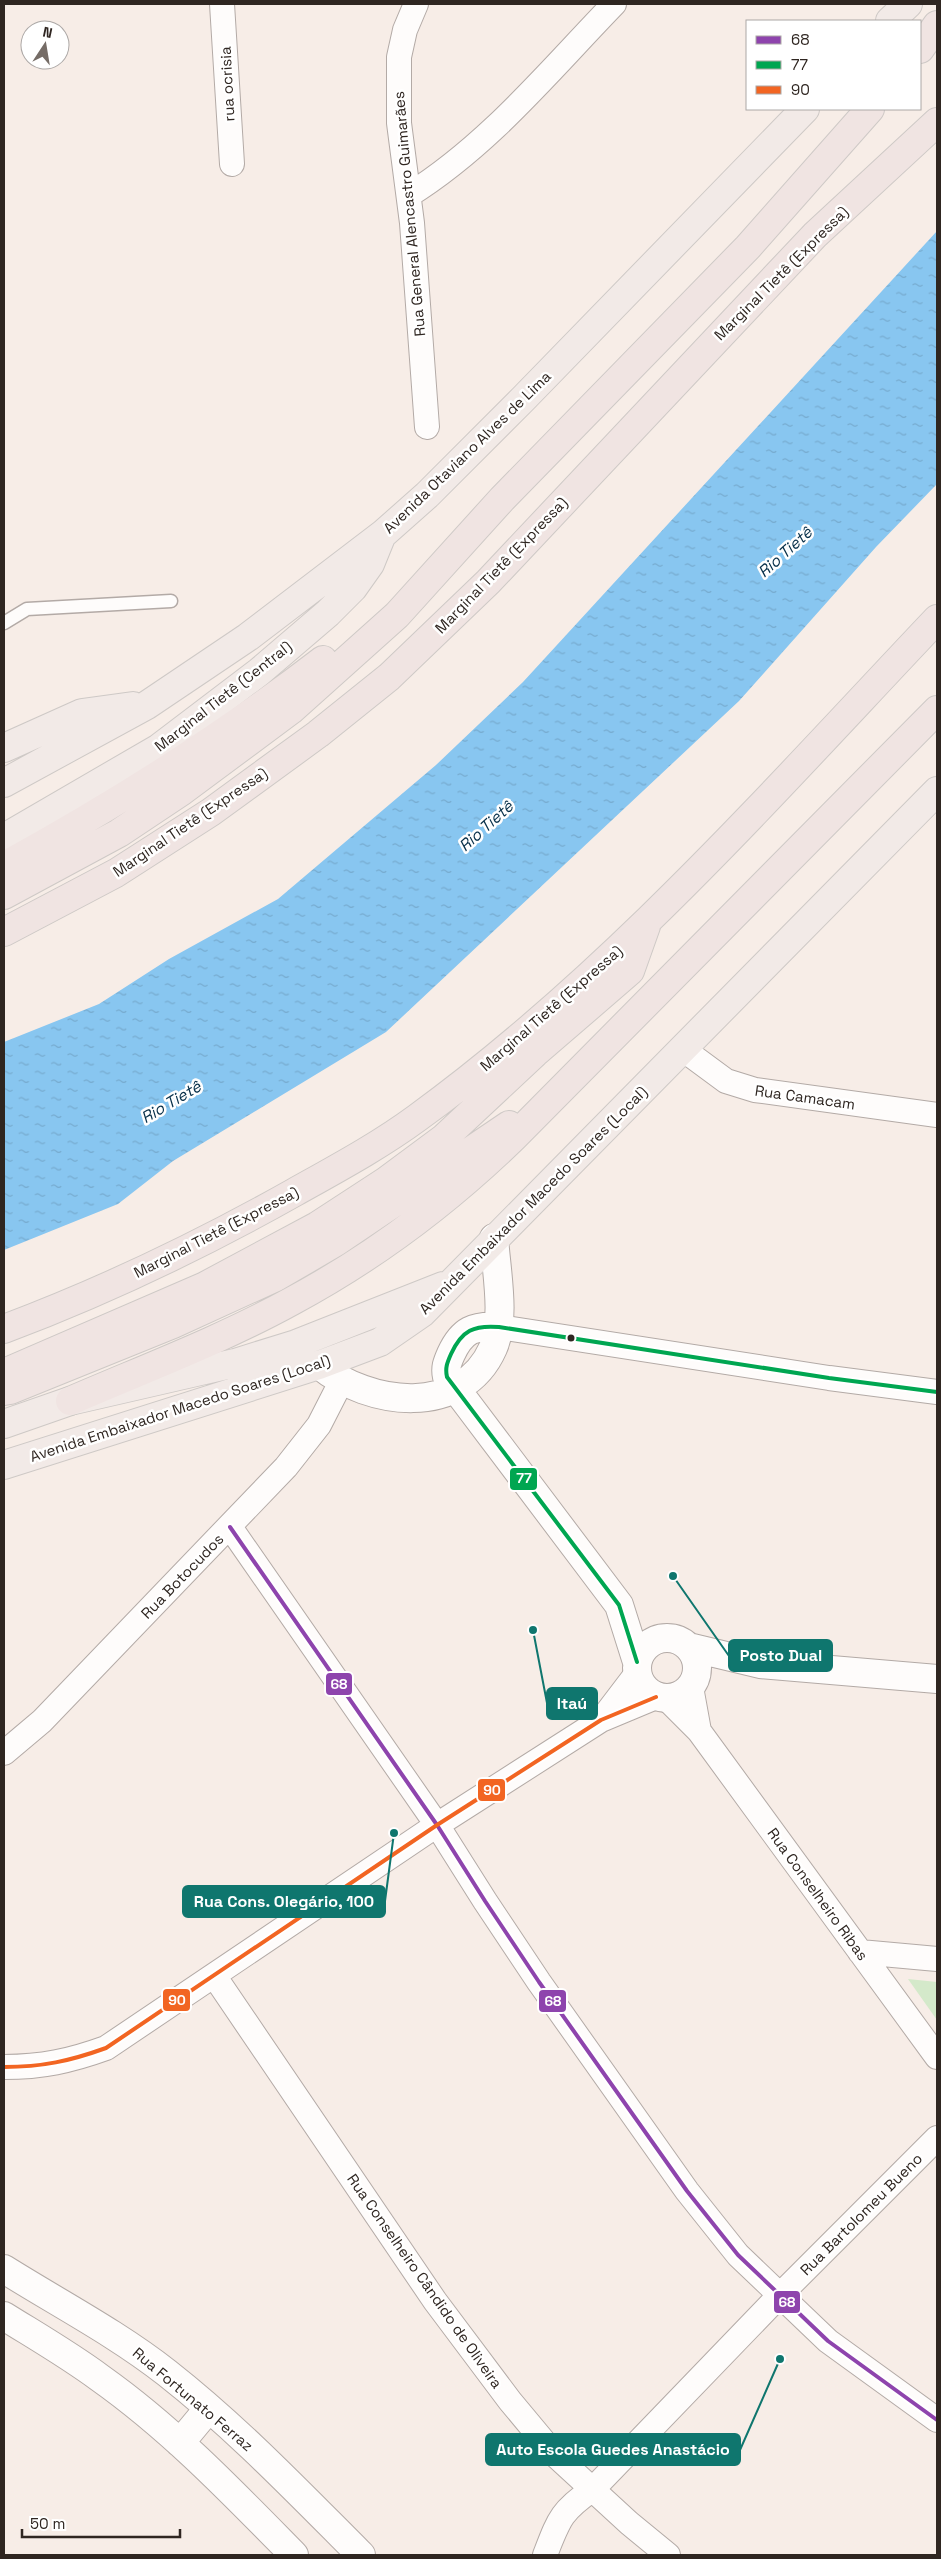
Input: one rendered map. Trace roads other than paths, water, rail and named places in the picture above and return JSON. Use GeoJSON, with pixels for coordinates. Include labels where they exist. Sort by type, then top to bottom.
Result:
{"type":"FeatureCollection","features":[{"type":"Feature","properties":{"kind":"highway"},"geometry":{"type":"LineString","coordinates":[[891,20],[908,4]]}},
{"type":"Feature","properties":{"kind":"highway"},"geometry":{"type":"LineString","coordinates":[[921,48],[937,26]]}},
{"type":"Feature","properties":{"kind":"highway","name":"Avenida Otaviano Alves de Lima"},"geometry":{"type":"LineString","coordinates":[[4,783],[147,704],[248,637],[383,534],[427,495],[523,399],[804,110]]}},
{"type":"Feature","properties":{"kind":"highway"},"geometry":{"type":"LineString","coordinates":[[4,895],[119,833],[182,792],[291,710],[397,615],[502,499],[748,247],[869,110]]}},
{"type":"Feature","properties":{"kind":"highway","name":"Marginal Tietê (Expressa)"},"geometry":{"type":"LineString","coordinates":[[4,932],[116,873],[211,812],[318,734],[389,677],[488,582],[816,235],[937,122]]}},
{"type":"Feature","properties":{"kind":"highway","name":"Marginal Tietê (Central)"},"geometry":{"type":"LineString","coordinates":[[4,838],[159,748],[259,672],[328,613],[353,588],[370,564],[383,534]]}},
{"type":"Feature","properties":{"kind":"highway"},"geometry":{"type":"LineString","coordinates":[[4,866],[91,817],[182,760],[315,666],[368,622],[380,617],[397,615]]}},
{"type":"Feature","properties":{"kind":"highway","name":"Marginal Tietê (Expressa)"},"geometry":{"type":"LineString","coordinates":[[4,1329],[69,1304],[150,1268],[223,1232],[355,1158],[415,1120],[506,1050],[646,924],[937,620]]}},
{"type":"Feature","properties":{"kind":"highway"},"geometry":{"type":"LineString","coordinates":[[4,748],[82,713],[147,704]]}},
{"type":"Feature","properties":{"kind":"highway"},"geometry":{"type":"LineString","coordinates":[[4,1424],[70,1401],[240,1327],[335,1277],[412,1225],[459,1187],[553,1098],[937,710]]}},
{"type":"Feature","properties":{"kind":"highway","name":"Avenida Embaixador Macedo Soares (Local)"},"geometry":{"type":"LineString","coordinates":[[4,1465],[319,1366],[380,1342],[422,1313],[494,1238],[684,1050],[937,791]]}},
{"type":"Feature","properties":{"kind":"highway"},"geometry":{"type":"LineString","coordinates":[[4,1373],[135,1318],[213,1282],[317,1226],[386,1181],[444,1138],[535,1053],[630,971],[646,924]]}},
{"type":"Feature","properties":{"kind":"highway"},"geometry":{"type":"LineString","coordinates":[[4,1391],[173,1324],[276,1277],[336,1242],[491,1136],[553,1098]]}},
{"type":"Feature","properties":{"kind":"highway"},"geometry":{"type":"LineString","coordinates":[[70,1401],[235,1363],[296,1344],[450,1283]]}},
{"type":"Feature","properties":{"kind":"street","name":"rua ocrisia"},"geometry":{"type":"LineString","coordinates":[[222,4],[232,164]]}},
{"type":"Feature","properties":{"kind":"street","name":"Rua General Alencastro Guimarães"},"geometry":{"type":"LineString","coordinates":[[416,4],[405,30],[398,57],[399,123],[409,195],[427,427]]}},
{"type":"Feature","properties":{"kind":"street"},"geometry":{"type":"LineString","coordinates":[[409,195],[484,140],[614,4]]}},
{"type":"Feature","properties":{"kind":"street"},"geometry":{"type":"LineString","coordinates":[[881,20],[889,4]]}},
{"type":"Feature","properties":{"kind":"street","name":"Rua Camacam"},"geometry":{"type":"LineString","coordinates":[[684,1050],[726,1081],[755,1090],[937,1115]]}},
{"type":"Feature","properties":{"kind":"street"},"geometry":{"type":"LineString","coordinates":[[494,1238],[499,1327]]}},
{"type":"Feature","properties":{"kind":"street"},"geometry":{"type":"LineString","coordinates":[[661,1698],[644,1688],[619,1606],[447,1377],[445,1367],[462,1335],[483,1326],[499,1327],[829,1378],[937,1392]]}},
{"type":"Feature","properties":{"kind":"street"},"geometry":{"type":"LineString","coordinates":[[319,1366],[340,1382],[370,1393],[399,1398],[423,1398],[456,1390]]}},
{"type":"Feature","properties":{"kind":"street","name":"Rua Botocudos"},"geometry":{"type":"LineString","coordinates":[[4,1753],[42,1721],[286,1467],[319,1425],[340,1382]]}},
{"type":"Feature","properties":{"kind":"street"},"geometry":{"type":"LineString","coordinates":[[230,1527],[437,1825],[534,1974],[687,2191],[738,2255],[828,2341],[937,2420]]}},
{"type":"Feature","properties":{"kind":"street"},"geometry":{"type":"LineString","coordinates":[[619,1606],[683,1644],[696,1662],[697,1671],[692,1685]]}},
{"type":"Feature","properties":{"kind":"street"},"geometry":{"type":"LineString","coordinates":[[601,1720],[637,1667],[641,1652],[657,1640],[683,1644],[760,1664],[937,1680]]}},
{"type":"Feature","properties":{"kind":"street"},"geometry":{"type":"LineString","coordinates":[[4,2067],[26,2067],[66,2062],[106,2048],[215,1977],[437,1825],[601,1720],[661,1698],[675,1698],[692,1685],[760,1664]]}},
{"type":"Feature","properties":{"kind":"street","name":"Rua Conselheiro Ribas"},"geometry":{"type":"LineString","coordinates":[[692,1685],[699,1732]]}},
{"type":"Feature","properties":{"kind":"street","name":"Rua Conselheiro Ribas"},"geometry":{"type":"LineString","coordinates":[[661,1698],[699,1732],[937,2057]]}},
{"type":"Feature","properties":{"kind":"street"},"geometry":{"type":"LineString","coordinates":[[860,1952],[937,1959]]}},
{"type":"Feature","properties":{"kind":"street","name":"Rua Conselheiro Cândido de Oliveira"},"geometry":{"type":"LineString","coordinates":[[215,1977],[435,2301],[510,2401],[555,2455],[628,2523],[668,2555]]}},
{"type":"Feature","properties":{"kind":"street","name":"Rua Bartolomeu Bueno"},"geometry":{"type":"LineString","coordinates":[[545,2555],[557,2524],[569,2505],[593,2489],[780,2295],[937,2138]]}},
{"type":"Feature","properties":{"kind":"street","name":"Rua Fortunato Ferraz"},"geometry":{"type":"LineString","coordinates":[[4,2269],[131,2346],[209,2408],[242,2437],[361,2555]]}},
{"type":"Feature","properties":{"kind":"street"},"geometry":{"type":"LineString","coordinates":[[4,2316],[100,2378],[180,2443],[294,2555]]}},
{"type":"Feature","properties":{"kind":"street"},"geometry":{"type":"LineString","coordinates":[[180,2443],[209,2408]]}},
{"type":"Feature","properties":{"kind":"lane"},"geometry":{"type":"LineString","coordinates":[[4,623],[27,609],[171,601]]}},
{"type":"Feature","properties":{"kind":"water","name":"Rio Tietê"},"geometry":{"type":"Polygon","coordinates":[[[937,231],[937,484],[876,547],[739,701],[386,1032],[173,1161],[118,1204],[4,1250],[4,1042],[99,1004],[169,959],[278,899],[436,765],[523,682],[937,231]]]}},
{"type":"Feature","properties":{"kind":"place","name":"Posto Dual"},"geometry":{"type":"Point","coordinates":[673,1576]}},
{"type":"Feature","properties":{"kind":"place","name":"Itaú"},"geometry":{"type":"Point","coordinates":[533,1630]}},
{"type":"Feature","properties":{"kind":"place","name":"Rua Cons. Olegário, 100"},"geometry":{"type":"Point","coordinates":[394,1833]}},
{"type":"Feature","properties":{"kind":"place","name":"Auto Escola Guedes Anastácio"},"geometry":{"type":"Point","coordinates":[780,2359]}}]}
